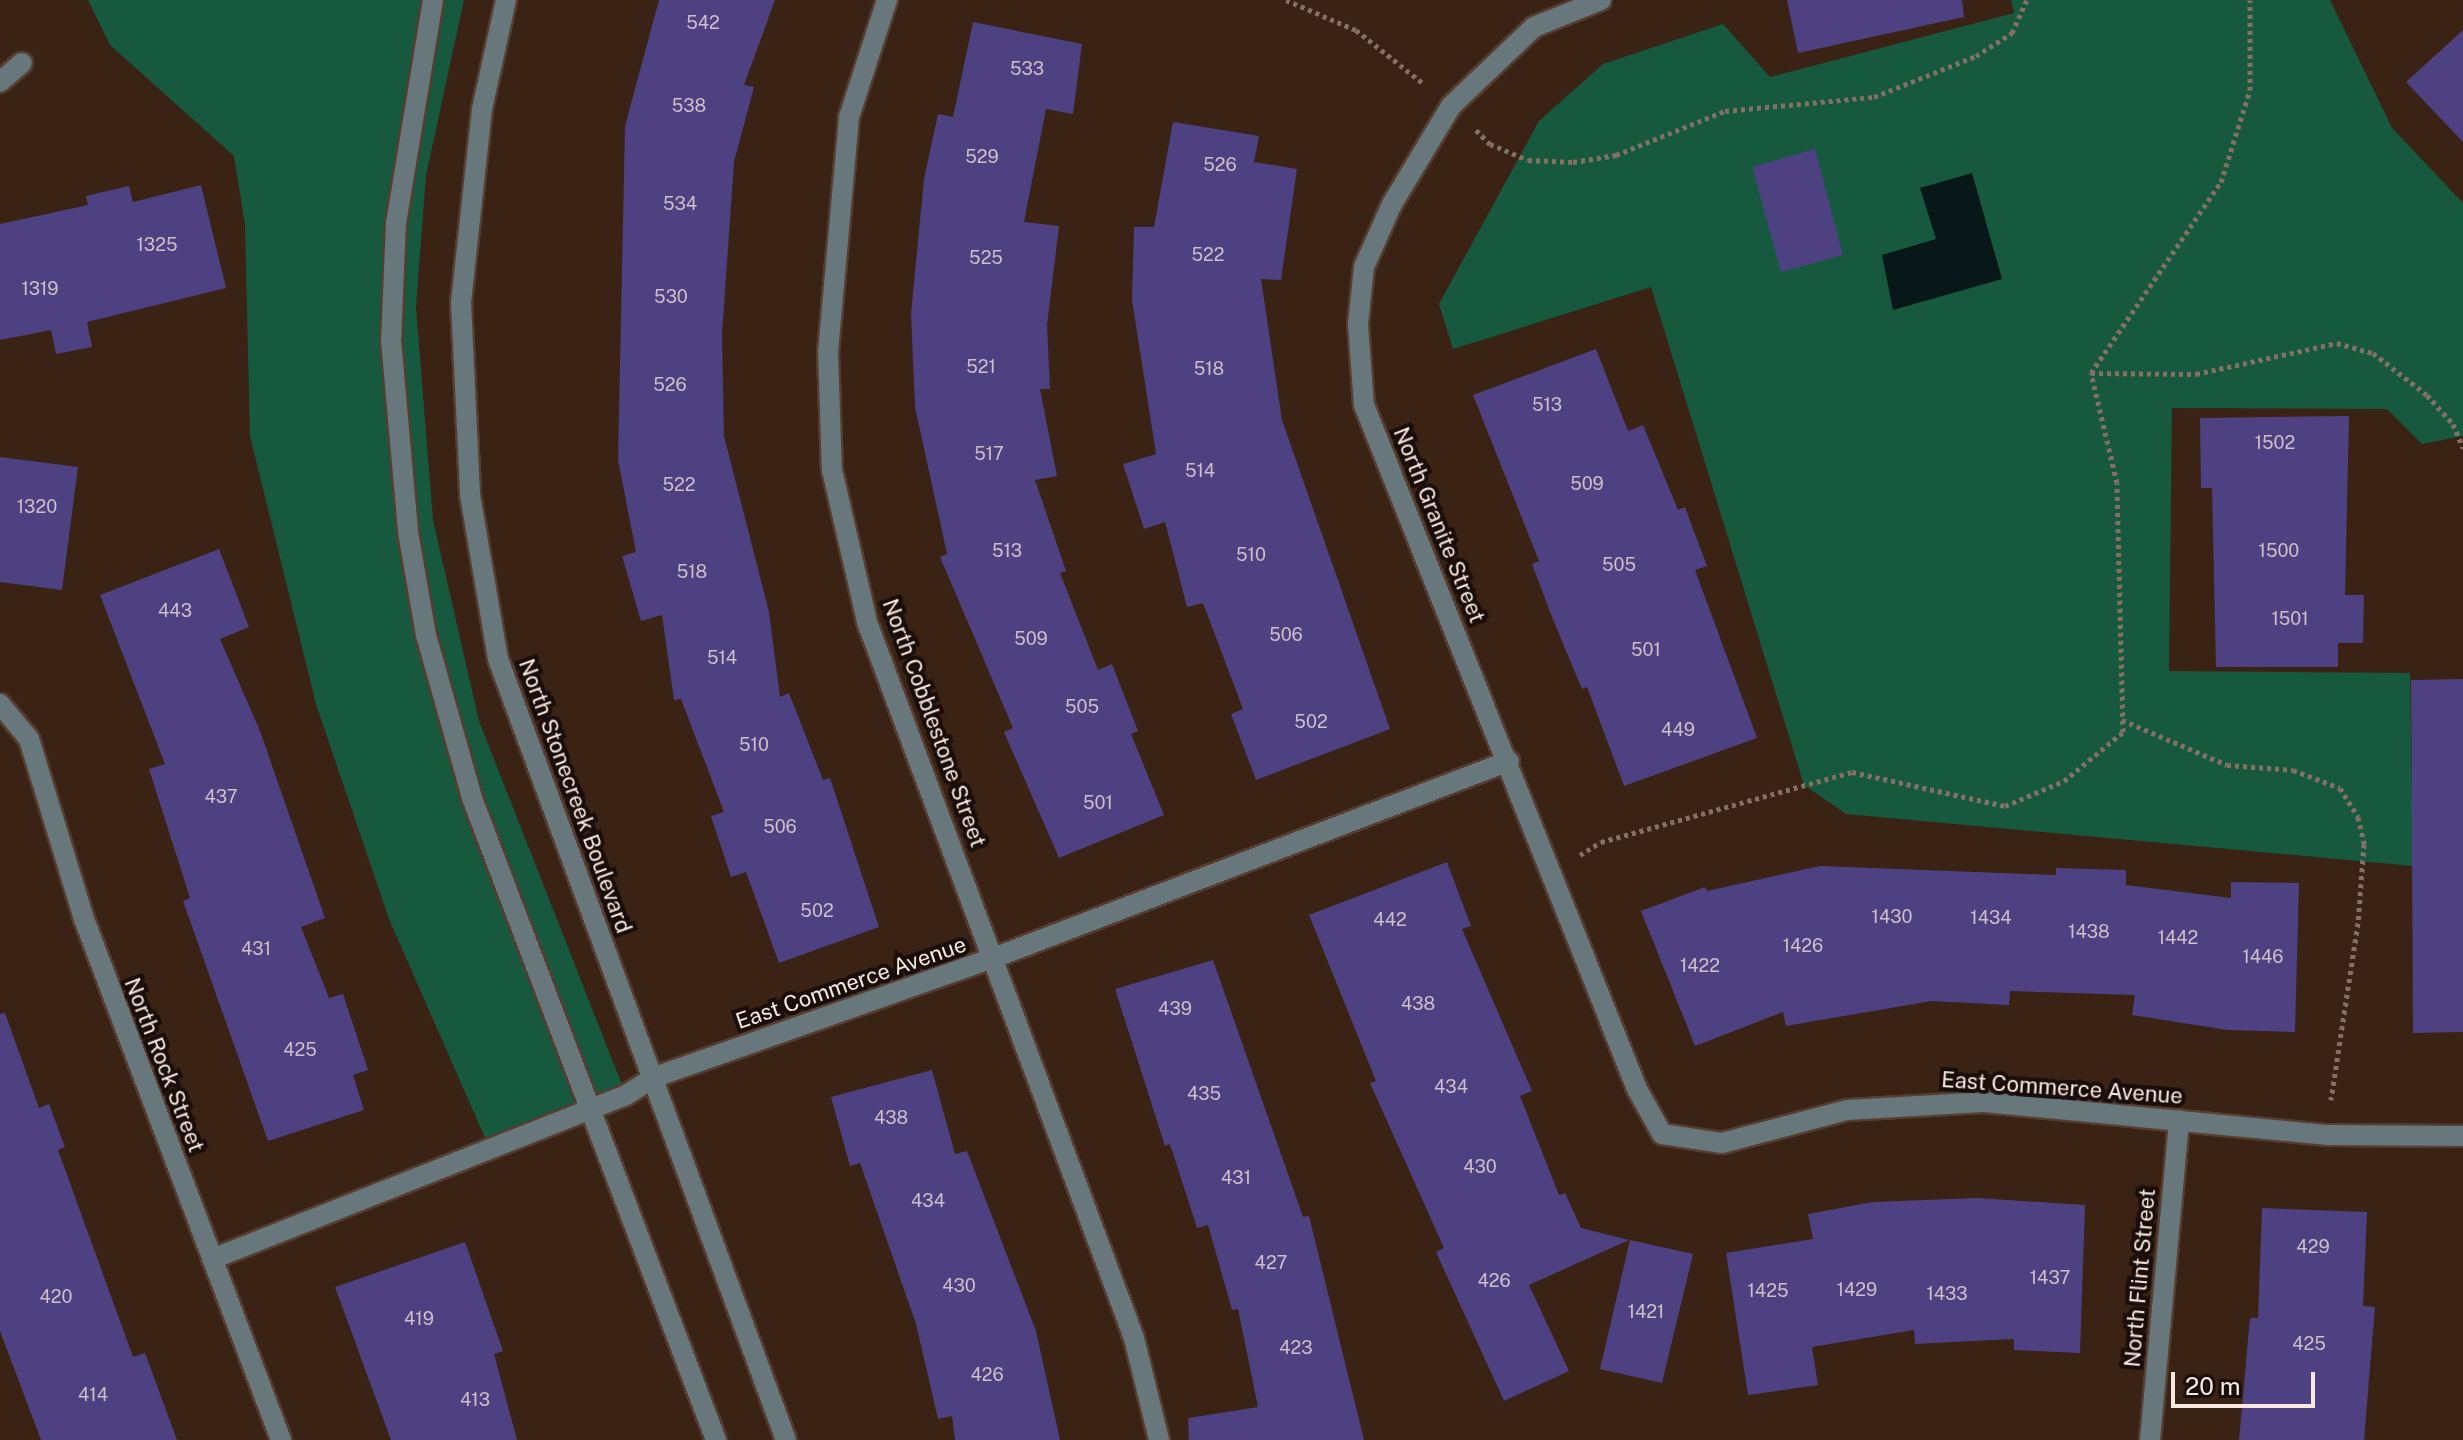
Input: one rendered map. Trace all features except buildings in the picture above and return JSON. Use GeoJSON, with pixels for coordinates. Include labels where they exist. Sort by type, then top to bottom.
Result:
{"type":"FeatureCollection","features":[{"type":"Feature","properties":{"kind":"street"},"geometry":{"type":"LineString","coordinates":[[433,0],[396,223],[391,340],[408,532],[426,635],[472,798],[716,1440]]}},
{"type":"Feature","properties":{"kind":"street","name":"North Stonecreek Boulevard"},"geometry":{"type":"LineString","coordinates":[[506,0],[467,217],[461,402],[470,495],[502,672],[655,1077],[786,1440]]}},
{"type":"Feature","properties":{"kind":"street","name":"North Cobblestone Street"},"geometry":{"type":"LineString","coordinates":[[887,0],[849,117],[830,298],[832,470],[867,622],[996,957],[1134,1338],[1159,1440]]}},
{"type":"Feature","properties":{"kind":"street","name":"North Granite Street"},"geometry":{"type":"LineString","coordinates":[[1601,0],[1534,27],[1451,106],[1392,204],[1364,267],[1358,324],[1364,405],[1509,761],[1637,1089],[1662,1134]]}},
{"type":"Feature","properties":{"kind":"street"},"geometry":{"type":"LineString","coordinates":[[0,82],[22,63]]}},
{"type":"Feature","properties":{"kind":"street","name":"North Rock Street"},"geometry":{"type":"LineString","coordinates":[[3,705],[29,739],[84,919],[281,1440]]}},
{"type":"Feature","properties":{"kind":"street","name":"East Commerce Avenue"},"geometry":{"type":"LineString","coordinates":[[212,1259],[590,1110],[655,1077],[996,957],[1509,761]]}},
{"type":"Feature","properties":{"kind":"street","name":"East Commerce Avenue"},"geometry":{"type":"LineString","coordinates":[[1662,1134],[1722,1143],[1804,1118],[1938,1102],[2328,1135],[2463,1136]]}},
{"type":"Feature","properties":{"kind":"street","name":"North Flint Street"},"geometry":{"type":"LineString","coordinates":[[2150,1440],[2179,1120]]}},
{"type":"Feature","properties":{"kind":"path"},"geometry":{"type":"LineString","coordinates":[[1286,0],[1356,30],[1451,106],[1490,144],[1528,160],[1616,155],[1725,111],[1874,97],[1940,74],[2012,33],[2027,0]]}},
{"type":"Feature","properties":{"kind":"path"},"geometry":{"type":"LineString","coordinates":[[1555,883],[1601,842],[1852,772],[2005,806],[2064,781],[2123,732],[2117,483],[2091,373],[2221,182],[2250,90],[2250,0]]}},
{"type":"Feature","properties":{"kind":"path"},"geometry":{"type":"LineString","coordinates":[[2091,373],[2196,374],[2337,343],[2373,353],[2427,395],[2453,424],[2463,448]]}},
{"type":"Feature","properties":{"kind":"path"},"geometry":{"type":"LineString","coordinates":[[2122,720],[2227,765],[2293,770],[2340,788],[2358,817],[2364,844],[2358,923],[2328,1135]]}},
{"type":"Feature","properties":{"kind":"green space"},"geometry":{"type":"Polygon","coordinates":[[[88,0],[464,0],[426,175],[416,307],[433,520],[479,721],[626,1095],[490,1149],[389,919],[316,704],[250,436],[245,225],[234,156],[110,45],[88,0]]]}},
{"type":"Feature","properties":{"kind":"green space"},"geometry":{"type":"Polygon","coordinates":[[[2011,0],[2330,0],[2392,128],[2463,203],[2463,436],[2422,444],[2387,409],[2172,408],[2169,671],[2410,673],[2413,866],[1846,814],[1804,785],[1651,287],[1453,349],[1439,304],[1539,121],[1603,64],[1723,24],[1770,77],[2014,13],[2011,0]]]}},
{"type":"Feature","properties":{"kind":"shaded area"},"geometry":{"type":"Polygon","coordinates":[[[1972,173],[2002,279],[1893,310],[1882,255],[1936,239],[1920,188],[1972,173]]]}}]}
